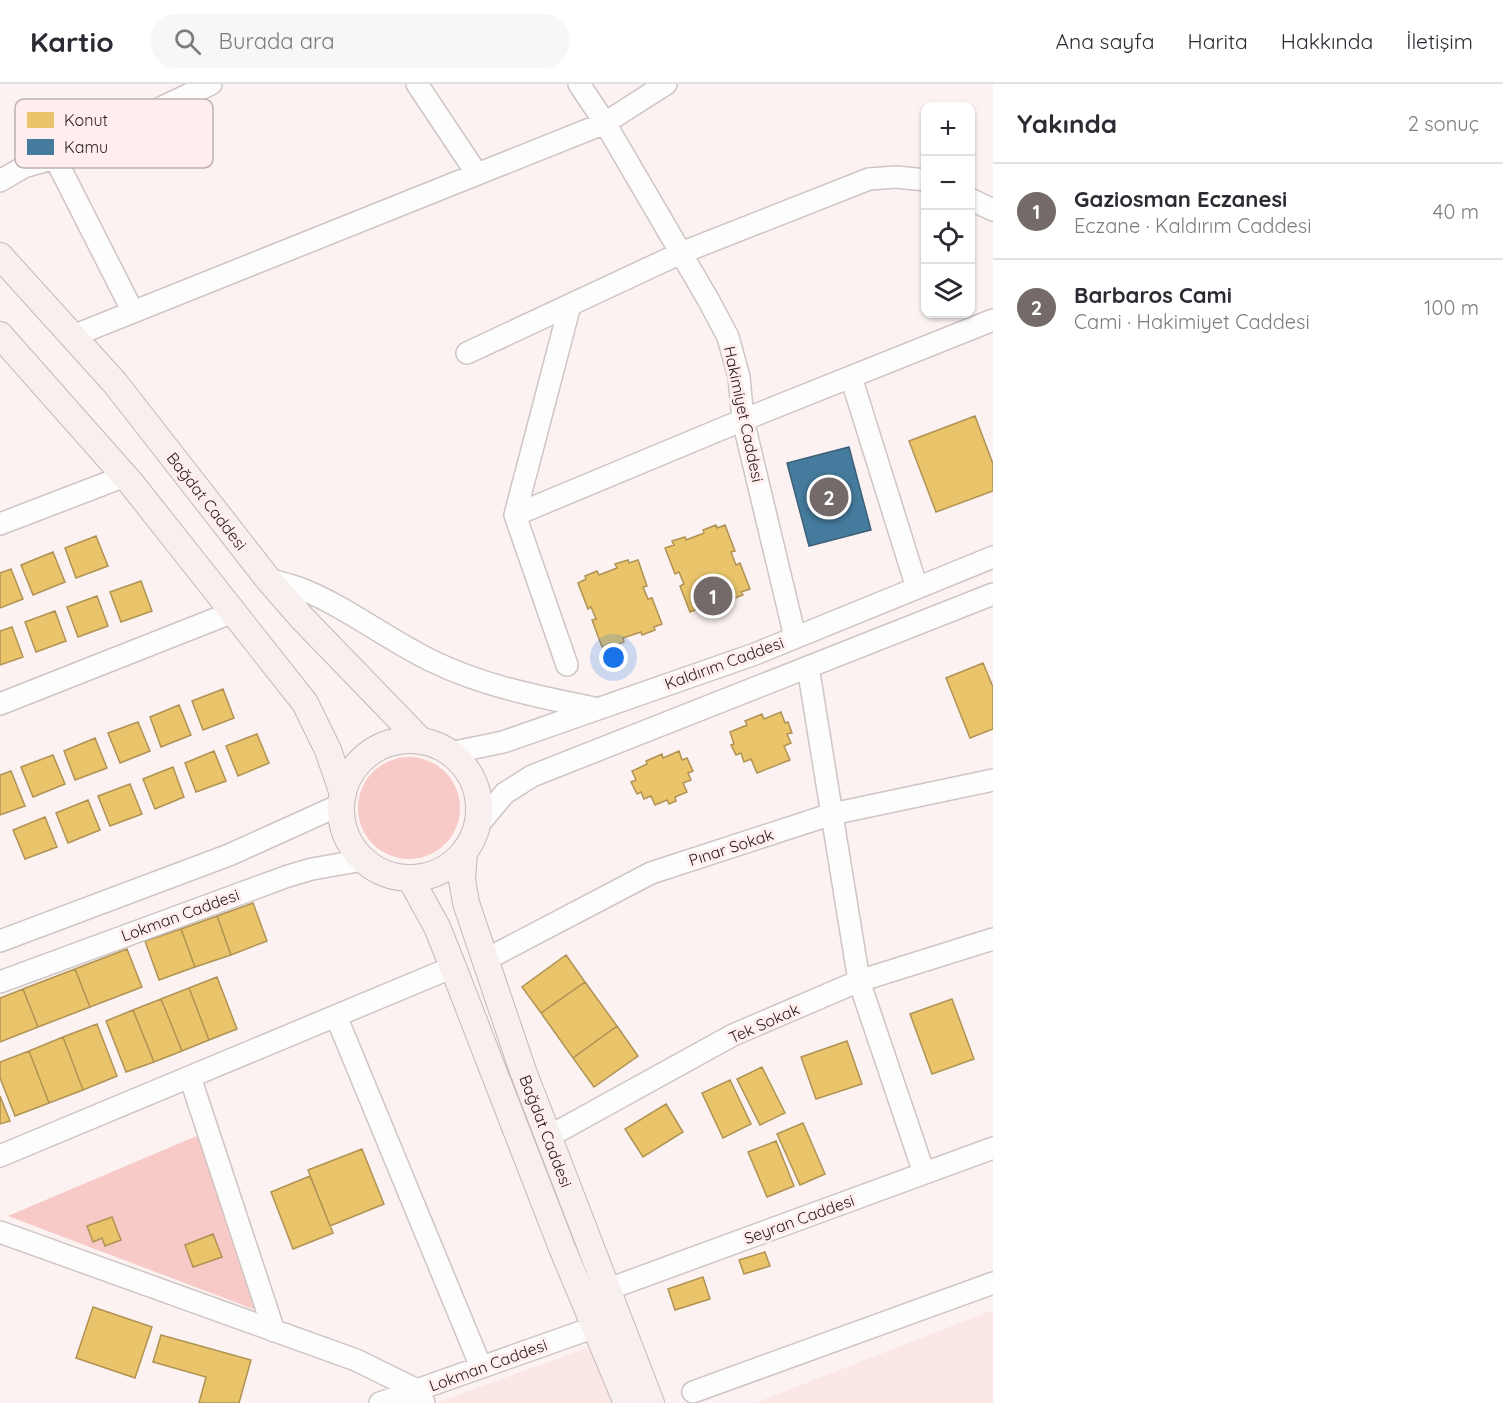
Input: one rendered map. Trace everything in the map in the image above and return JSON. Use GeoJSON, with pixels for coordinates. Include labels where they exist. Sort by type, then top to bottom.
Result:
{"type":"FeatureCollection","features":[{"type":"Feature","properties":{"kind":"main road","name":"Bağdat Caddesi"},"geometry":{"type":"LineString","coordinates":[[0,256],[115,383],[268,579],[421,741]]}},
{"type":"Feature","properties":{"kind":"main road"},"geometry":{"type":"LineString","coordinates":[[0,335],[125,476],[304,703],[328,750],[342,799],[346,835],[363,860],[380,871],[400,878],[420,878],[449,866],[464,852],[475,835],[478,825],[479,804],[475,784],[464,767],[450,753],[421,741],[400,741],[381,747],[372,753],[357,766],[346,784],[342,799]]}},
{"type":"Feature","properties":{"kind":"main road","name":"Bağdat Caddesi"},"geometry":{"type":"LineString","coordinates":[[464,852],[463,891],[485,960],[523,1071],[651,1403]]}},
{"type":"Feature","properties":{"kind":"main road","name":"Bağdat Caddesi"},"geometry":{"type":"LineString","coordinates":[[410,878],[434,920],[562,1248],[627,1403]]}},
{"type":"Feature","properties":{"kind":"street"},"geometry":{"type":"LineString","coordinates":[[417,84],[477,174]]}},
{"type":"Feature","properties":{"kind":"street","name":"Hakimiyet Caddesi"},"geometry":{"type":"LineString","coordinates":[[579,84],[605,123],[728,337],[739,377],[742,420],[795,637]]}},
{"type":"Feature","properties":{"kind":"street"},"geometry":{"type":"LineString","coordinates":[[73,336],[605,123],[666,84]]}},
{"type":"Feature","properties":{"kind":"street"},"geometry":{"type":"LineString","coordinates":[[177,99],[206,85]]}},
{"type":"Feature","properties":{"kind":"street"},"geometry":{"type":"LineString","coordinates":[[0,181],[21,168]]}},
{"type":"Feature","properties":{"kind":"street"},"geometry":{"type":"LineString","coordinates":[[60,168],[133,312]]}},
{"type":"Feature","properties":{"kind":"street"},"geometry":{"type":"LineString","coordinates":[[467,353],[681,253],[869,179],[896,177],[921,180]]}},
{"type":"Feature","properties":{"kind":"street"},"geometry":{"type":"LineString","coordinates":[[975,201],[993,210]]}},
{"type":"Feature","properties":{"kind":"street"},"geometry":{"type":"LineString","coordinates":[[567,665],[515,515],[570,305]]}},
{"type":"Feature","properties":{"kind":"street"},"geometry":{"type":"LineString","coordinates":[[515,515],[742,420],[993,320]]}},
{"type":"Feature","properties":{"kind":"street"},"geometry":{"type":"LineString","coordinates":[[851,377],[917,588]]}},
{"type":"Feature","properties":{"kind":"street"},"geometry":{"type":"LineString","coordinates":[[0,524],[125,476]]}},
{"type":"Feature","properties":{"kind":"street","name":"Kaldırım Caddesi"},"geometry":{"type":"LineString","coordinates":[[450,753],[503,742],[754,654],[993,557]]}},
{"type":"Feature","properties":{"kind":"street"},"geometry":{"type":"LineString","coordinates":[[268,579],[301,589],[333,605],[396,643],[456,672],[525,694],[595,708]]}},
{"type":"Feature","properties":{"kind":"street","name":"Kaldırım Caddesi"},"geometry":{"type":"LineString","coordinates":[[478,825],[505,793],[532,776],[593,751],[644,734],[993,594]]}},
{"type":"Feature","properties":{"kind":"street"},"geometry":{"type":"LineString","coordinates":[[0,704],[233,612]]}},
{"type":"Feature","properties":{"kind":"street"},"geometry":{"type":"LineString","coordinates":[[808,667],[858,981],[924,1173]]}},
{"type":"Feature","properties":{"kind":"street","name":"Pınar Sokak"},"geometry":{"type":"LineString","coordinates":[[485,960],[651,873],[832,814],[993,780]]}},
{"type":"Feature","properties":{"kind":"street"},"geometry":{"type":"LineString","coordinates":[[0,941],[229,855],[342,799]]}},
{"type":"Feature","properties":{"kind":"street","name":"Lokman Caddesi"},"geometry":{"type":"LineString","coordinates":[[0,982],[288,876],[312,869],[363,860]]}},
{"type":"Feature","properties":{"kind":"street","name":"Tek Sokak"},"geometry":{"type":"LineString","coordinates":[[548,1137],[733,1035],[858,981],[993,939]]}},
{"type":"Feature","properties":{"kind":"street"},"geometry":{"type":"LineString","coordinates":[[0,1156],[453,967]]}},
{"type":"Feature","properties":{"kind":"street"},"geometry":{"type":"LineString","coordinates":[[336,1016],[481,1367]]}},
{"type":"Feature","properties":{"kind":"street"},"geometry":{"type":"LineString","coordinates":[[190,1077],[274,1331]]}},
{"type":"Feature","properties":{"kind":"street","name":"Seyran Caddesi"},"geometry":{"type":"LineString","coordinates":[[606,1290],[993,1148]]}},
{"type":"Feature","properties":{"kind":"street"},"geometry":{"type":"LineString","coordinates":[[0,1232],[356,1360],[420,1396]]}},
{"type":"Feature","properties":{"kind":"street"},"geometry":{"type":"LineString","coordinates":[[693,1392],[993,1283]]}},
{"type":"Feature","properties":{"kind":"street","name":"Lokman Caddesi"},"geometry":{"type":"LineString","coordinates":[[380,1403],[420,1396],[481,1367],[595,1327]]}},
{"type":"Feature","properties":{"kind":"shaded area"},"geometry":{"type":"Polygon","coordinates":[[[409,757],[429,761],[445,772],[456,788],[460,808],[456,828],[445,844],[429,855],[409,859],[389,855],[373,844],[362,828],[358,808],[362,788],[373,772],[389,761],[409,757]]]}},
{"type":"Feature","properties":{"kind":"shaded area"},"geometry":{"type":"Polygon","coordinates":[[[199,1135],[269,1315],[8,1216],[199,1135]]]}},
{"type":"Feature","properties":{"kind":"shaded area"},"geometry":{"type":"Polygon","coordinates":[[[993,1310],[993,1403],[755,1403],[993,1310]]]}},
{"type":"Feature","properties":{"kind":"shaded area"},"geometry":{"type":"Polygon","coordinates":[[[587,1348],[626,1403],[436,1403],[587,1348]]]}},
{"type":"Feature","properties":{"kind":"building: Konut"},"geometry":{"type":"Polygon","coordinates":[[[975,416],[993,464],[993,491],[936,512],[909,441],[975,416]]]}},
{"type":"Feature","properties":{"kind":"building: Konut"},"geometry":{"type":"Polygon","coordinates":[[[716,525],[717,528],[725,525],[735,551],[731,552],[736,565],[740,563],[750,589],[741,592],[743,595],[730,600],[729,597],[699,612],[698,609],[690,612],[680,586],[684,584],[679,572],[675,574],[665,548],[674,545],[672,541],[685,537],[686,540],[716,525]]]}},
{"type":"Feature","properties":{"kind":"building: Konut"},"geometry":{"type":"Polygon","coordinates":[[[96,536],[108,566],[76,578],[65,548],[96,536]]]}},
{"type":"Feature","properties":{"kind":"building: Konut"},"geometry":{"type":"Polygon","coordinates":[[[53,552],[65,582],[33,595],[21,565],[53,552]]]}},
{"type":"Feature","properties":{"kind":"building: Konut"},"geometry":{"type":"Polygon","coordinates":[[[628,560],[629,563],[638,560],[647,586],[643,587],[648,599],[652,598],[662,624],[654,627],[655,630],[642,635],[641,632],[623,638],[624,642],[611,647],[610,643],[602,647],[592,620],[596,619],[591,607],[588,609],[578,583],[586,579],[585,576],[597,571],[599,575],[617,568],[615,564],[628,560]]]}},
{"type":"Feature","properties":{"kind":"building: Konut"},"geometry":{"type":"Polygon","coordinates":[[[11,569],[23,599],[0,608],[0,573],[11,569]]]}},
{"type":"Feature","properties":{"kind":"building: Konut"},"geometry":{"type":"Polygon","coordinates":[[[141,581],[152,611],[121,622],[110,592],[141,581]]]}},
{"type":"Feature","properties":{"kind":"building: Konut"},"geometry":{"type":"Polygon","coordinates":[[[97,596],[108,626],[78,637],[67,607],[97,596]]]}},
{"type":"Feature","properties":{"kind":"building: Konut"},"geometry":{"type":"Polygon","coordinates":[[[55,611],[66,641],[36,652],[25,622],[55,611]]]}},
{"type":"Feature","properties":{"kind":"building: Konut"},"geometry":{"type":"Polygon","coordinates":[[[12,627],[23,657],[0,665],[0,631],[12,627]]]}},
{"type":"Feature","properties":{"kind":"building: Konut"},"geometry":{"type":"Polygon","coordinates":[[[983,663],[993,687],[993,729],[970,738],[946,678],[983,663]]]}},
{"type":"Feature","properties":{"kind":"building: Konut"},"geometry":{"type":"Polygon","coordinates":[[[223,689],[234,718],[203,730],[192,701],[223,689]]]}},
{"type":"Feature","properties":{"kind":"building: Konut"},"geometry":{"type":"Polygon","coordinates":[[[179,705],[191,735],[161,747],[150,717],[179,705]]]}},
{"type":"Feature","properties":{"kind":"building: Konut"},"geometry":{"type":"Polygon","coordinates":[[[781,712],[792,733],[787,734],[791,743],[784,746],[790,760],[757,773],[751,759],[744,762],[741,753],[736,755],[731,745],[734,744],[730,732],[747,725],[745,721],[762,714],[764,719],[781,712]]]}},
{"type":"Feature","properties":{"kind":"building: Konut"},"geometry":{"type":"Polygon","coordinates":[[[138,722],[150,751],[120,763],[108,733],[138,722]]]}},
{"type":"Feature","properties":{"kind":"building: Konut"},"geometry":{"type":"Polygon","coordinates":[[[257,734],[269,763],[238,776],[226,746],[257,734]]]}},
{"type":"Feature","properties":{"kind":"building: Konut"},"geometry":{"type":"Polygon","coordinates":[[[95,738],[107,768],[75,780],[64,751],[95,738]]]}},
{"type":"Feature","properties":{"kind":"building: Konut"},"geometry":{"type":"Polygon","coordinates":[[[214,751],[226,781],[196,792],[185,763],[214,751]]]}},
{"type":"Feature","properties":{"kind":"building: Konut"},"geometry":{"type":"Polygon","coordinates":[[[679,751],[682,760],[687,758],[693,771],[688,773],[691,780],[683,783],[687,792],[675,797],[676,801],[669,804],[667,800],[655,805],[651,796],[644,799],[641,792],[637,794],[631,782],[636,780],[632,771],[662,754],[663,758],[679,751]]]}},
{"type":"Feature","properties":{"kind":"building: Konut"},"geometry":{"type":"Polygon","coordinates":[[[53,755],[65,784],[33,797],[21,767],[53,755]]]}},
{"type":"Feature","properties":{"kind":"building: Konut"},"geometry":{"type":"Polygon","coordinates":[[[173,767],[184,797],[155,809],[143,779],[173,767]]]}},
{"type":"Feature","properties":{"kind":"building: Konut"},"geometry":{"type":"Polygon","coordinates":[[[11,771],[25,806],[0,815],[0,775],[11,771]]]}},
{"type":"Feature","properties":{"kind":"building: Konut"},"geometry":{"type":"Polygon","coordinates":[[[130,784],[142,814],[110,826],[98,796],[130,784]]]}},
{"type":"Feature","properties":{"kind":"building: Konut"},"geometry":{"type":"Polygon","coordinates":[[[88,800],[100,830],[68,843],[56,813],[88,800]]]}},
{"type":"Feature","properties":{"kind":"building: Konut"},"geometry":{"type":"Polygon","coordinates":[[[45,817],[57,847],[25,859],[13,830],[45,817]]]}},
{"type":"Feature","properties":{"kind":"building: Konut"},"geometry":{"type":"Polygon","coordinates":[[[253,903],[267,941],[231,955],[217,916],[253,903]]]}},
{"type":"Feature","properties":{"kind":"building: Konut"},"geometry":{"type":"Polygon","coordinates":[[[217,916],[231,955],[195,967],[181,929],[217,916]]]}},
{"type":"Feature","properties":{"kind":"building: Konut"},"geometry":{"type":"Polygon","coordinates":[[[181,929],[195,967],[159,980],[145,941],[181,929]]]}},
{"type":"Feature","properties":{"kind":"building: Konut"},"geometry":{"type":"Polygon","coordinates":[[[127,949],[142,987],[90,1007],[75,969],[127,949]]]}},
{"type":"Feature","properties":{"kind":"building: Konut"},"geometry":{"type":"Polygon","coordinates":[[[566,955],[585,982],[541,1013],[522,987],[566,955]]]}},
{"type":"Feature","properties":{"kind":"building: Konut"},"geometry":{"type":"Polygon","coordinates":[[[75,969],[90,1007],[38,1027],[23,989],[75,969]]]}},
{"type":"Feature","properties":{"kind":"building: Konut"},"geometry":{"type":"Polygon","coordinates":[[[217,977],[237,1029],[209,1040],[189,988],[217,977]]]}},
{"type":"Feature","properties":{"kind":"building: Konut"},"geometry":{"type":"Polygon","coordinates":[[[585,982],[617,1026],[573,1058],[541,1013],[585,982]]]}},
{"type":"Feature","properties":{"kind":"building: Konut"},"geometry":{"type":"Polygon","coordinates":[[[189,988],[209,1040],[182,1051],[161,999],[189,988]]]}},
{"type":"Feature","properties":{"kind":"building: Konut"},"geometry":{"type":"Polygon","coordinates":[[[23,989],[38,1027],[0,1042],[0,998],[23,989]]]}},
{"type":"Feature","properties":{"kind":"building: Konut"},"geometry":{"type":"Polygon","coordinates":[[[161,999],[182,1051],[154,1062],[133,1010],[161,999]]]}},
{"type":"Feature","properties":{"kind":"building: Konut"},"geometry":{"type":"Polygon","coordinates":[[[952,999],[974,1059],[932,1074],[910,1014],[952,999]]]}},
{"type":"Feature","properties":{"kind":"building: Konut"},"geometry":{"type":"Polygon","coordinates":[[[133,1010],[154,1062],[126,1072],[106,1021],[133,1010]]]}},
{"type":"Feature","properties":{"kind":"building: Konut"},"geometry":{"type":"Polygon","coordinates":[[[97,1024],[117,1076],[83,1090],[63,1037],[97,1024]]]}},
{"type":"Feature","properties":{"kind":"building: Konut"},"geometry":{"type":"Polygon","coordinates":[[[617,1026],[638,1056],[594,1087],[573,1058],[617,1026]]]}},
{"type":"Feature","properties":{"kind":"building: Konut"},"geometry":{"type":"Polygon","coordinates":[[[63,1037],[83,1090],[49,1103],[29,1051],[63,1037]]]}},
{"type":"Feature","properties":{"kind":"building: Konut"},"geometry":{"type":"Polygon","coordinates":[[[847,1041],[862,1084],[816,1099],[801,1057],[847,1041]]]}},
{"type":"Feature","properties":{"kind":"building: Konut"},"geometry":{"type":"Polygon","coordinates":[[[29,1051],[49,1103],[15,1116],[0,1078],[0,1062],[29,1051]]]}},
{"type":"Feature","properties":{"kind":"building: Konut"},"geometry":{"type":"Polygon","coordinates":[[[762,1067],[785,1113],[760,1125],[737,1079],[762,1067]]]}},
{"type":"Feature","properties":{"kind":"building: Konut"},"geometry":{"type":"Polygon","coordinates":[[[730,1080],[751,1124],[723,1138],[702,1093],[730,1080]]]}},
{"type":"Feature","properties":{"kind":"building: Konut"},"geometry":{"type":"Polygon","coordinates":[[[0,1096],[10,1121],[0,1124],[0,1096]]]}},
{"type":"Feature","properties":{"kind":"building: Konut"},"geometry":{"type":"Polygon","coordinates":[[[666,1104],[683,1132],[643,1157],[625,1129],[666,1104]]]}},
{"type":"Feature","properties":{"kind":"building: Konut"},"geometry":{"type":"Polygon","coordinates":[[[803,1123],[825,1174],[800,1185],[777,1134],[803,1123]]]}},
{"type":"Feature","properties":{"kind":"building: Konut"},"geometry":{"type":"Polygon","coordinates":[[[776,1141],[794,1186],[767,1197],[748,1152],[776,1141]]]}},
{"type":"Feature","properties":{"kind":"building: Konut"},"geometry":{"type":"Polygon","coordinates":[[[362,1149],[384,1204],[330,1226],[308,1170],[362,1149]]]}},
{"type":"Feature","properties":{"kind":"building: Konut"},"geometry":{"type":"Polygon","coordinates":[[[310,1176],[333,1233],[293,1249],[271,1192],[310,1176]]]}},
{"type":"Feature","properties":{"kind":"building: Konut"},"geometry":{"type":"Polygon","coordinates":[[[112,1217],[121,1240],[105,1246],[102,1238],[93,1242],[87,1226],[112,1217]]]}},
{"type":"Feature","properties":{"kind":"building: Konut"},"geometry":{"type":"Polygon","coordinates":[[[213,1234],[222,1257],[193,1267],[185,1245],[213,1234]]]}},
{"type":"Feature","properties":{"kind":"building: Konut"},"geometry":{"type":"Polygon","coordinates":[[[765,1252],[770,1266],[744,1274],[739,1260],[765,1252]]]}},
{"type":"Feature","properties":{"kind":"building: Konut"},"geometry":{"type":"Polygon","coordinates":[[[703,1277],[710,1299],[675,1310],[668,1289],[703,1277]]]}},
{"type":"Feature","properties":{"kind":"building: Konut"},"geometry":{"type":"Polygon","coordinates":[[[93,1307],[152,1327],[135,1378],[76,1358],[93,1307]]]}},
{"type":"Feature","properties":{"kind":"building: Konut"},"geometry":{"type":"Polygon","coordinates":[[[161,1335],[251,1360],[239,1403],[199,1403],[206,1377],[153,1362],[161,1335]]]}},
{"type":"Feature","properties":{"kind":"building: Kamu"},"geometry":{"type":"Polygon","coordinates":[[[849,447],[871,530],[809,546],[787,463],[849,447]]]}},
{"type":"Feature","properties":{"kind":"place","name":"Barbaros Cami"},"geometry":{"type":"Point","coordinates":[829,497]}},
{"type":"Feature","properties":{"kind":"place","name":"Gaziosman Eczanesi"},"geometry":{"type":"Point","coordinates":[713,596]}}]}
